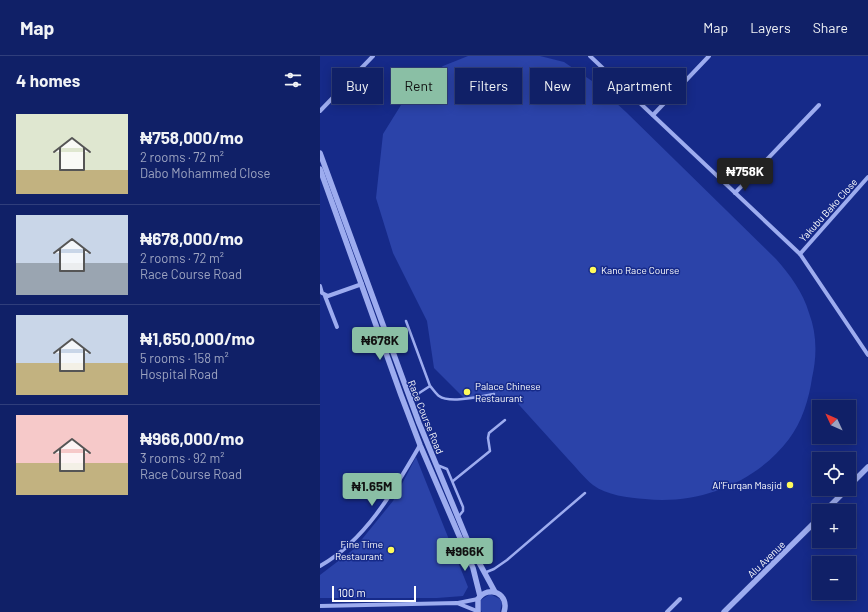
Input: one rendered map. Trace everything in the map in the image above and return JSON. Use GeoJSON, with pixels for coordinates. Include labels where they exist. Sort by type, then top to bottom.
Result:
{"type":"FeatureCollection","features":[{"type":"Feature","properties":{"kind":"street"},"geometry":{"type":"LineString","coordinates":[[320,111],[373,56]]}},
{"type":"Feature","properties":{"kind":"street"},"geometry":{"type":"LineString","coordinates":[[590,56],[800,254],[868,355]]}},
{"type":"Feature","properties":{"kind":"street"},"geometry":{"type":"LineString","coordinates":[[653,115],[709,56]]}},
{"type":"Feature","properties":{"kind":"street"},"geometry":{"type":"LineString","coordinates":[[735,193],[819,105]]}},
{"type":"Feature","properties":{"kind":"street","name":"Race Course Road"},"geometry":{"type":"LineString","coordinates":[[320,153],[409,399],[469,544],[495,592]]}},
{"type":"Feature","properties":{"kind":"street","name":"Race Course Road"},"geometry":{"type":"LineString","coordinates":[[320,169],[420,445],[473,568],[479,597],[478,612]]}},
{"type":"Feature","properties":{"kind":"street","name":"Yakubu Bako Close"},"geometry":{"type":"LineString","coordinates":[[800,254],[868,177]]}},
{"type":"Feature","properties":{"kind":"street"},"geometry":{"type":"LineString","coordinates":[[325,296],[331,296],[362,284]]}},
{"type":"Feature","properties":{"kind":"street"},"geometry":{"type":"LineString","coordinates":[[320,286],[337,327]]}},
{"type":"Feature","properties":{"kind":"street"},"geometry":{"type":"LineString","coordinates":[[320,566],[355,539],[377,514],[420,445]]}},
{"type":"Feature","properties":{"kind":"street"},"geometry":{"type":"LineString","coordinates":[[856,479],[868,467]]}},
{"type":"Feature","properties":{"kind":"street"},"geometry":{"type":"LineString","coordinates":[[832,504],[839,496]]}},
{"type":"Feature","properties":{"kind":"street","name":"Alu Avenue"},"geometry":{"type":"LineString","coordinates":[[724,612],[812,525]]}},
{"type":"Feature","properties":{"kind":"street"},"geometry":{"type":"LineString","coordinates":[[320,606],[457,603],[479,597],[486,592],[495,592],[505,600],[509,612]]}},
{"type":"Feature","properties":{"kind":"street"},"geometry":{"type":"LineString","coordinates":[[667,612],[680,599]]}},
{"type":"Feature","properties":{"kind":"street"},"geometry":{"type":"LineString","coordinates":[[504,612],[505,600]]}},
{"type":"Feature","properties":{"kind":"street"},"geometry":{"type":"LineString","coordinates":[[457,603],[478,612]]}},
{"type":"Feature","properties":{"kind":"lane"},"geometry":{"type":"LineString","coordinates":[[406,321],[430,386],[439,396],[446,399],[456,399],[494,394]]}},
{"type":"Feature","properties":{"kind":"lane"},"geometry":{"type":"LineString","coordinates":[[409,399],[430,386]]}},
{"type":"Feature","properties":{"kind":"lane"},"geometry":{"type":"LineString","coordinates":[[453,481],[490,451],[488,438],[489,433],[504,420]]}},
{"type":"Feature","properties":{"kind":"lane"},"geometry":{"type":"LineString","coordinates":[[436,464],[447,469],[464,507],[463,511],[458,517]]}},
{"type":"Feature","properties":{"kind":"lane"},"geometry":{"type":"LineString","coordinates":[[484,573],[494,569],[507,560],[585,493]]}},
{"type":"Feature","properties":{"kind":"shaded area","name":"Kano Race Course"},"geometry":{"type":"Polygon","coordinates":[[[468,56],[540,56],[564,62],[573,68],[530,68],[530,104],[585,104],[585,76],[593,82],[593,104],[617,104],[776,259],[791,278],[800,291],[814,329],[814,370],[807,402],[798,425],[789,439],[776,454],[760,468],[743,479],[724,488],[685,498],[665,500],[645,499],[611,494],[593,485],[586,479],[511,396],[466,400],[434,368],[427,321],[393,253],[376,198],[383,134],[402,104],[447,104],[447,68],[440,68],[468,56]]]}},
{"type":"Feature","properties":{"kind":"shaded area"},"geometry":{"type":"Polygon","coordinates":[[[416,457],[468,587],[463,596],[437,598],[320,598],[320,575],[354,549],[393,501],[416,457]]]}},
{"type":"Feature","properties":{"kind":"shaded area"},"geometry":{"type":"Polygon","coordinates":[[[490,594],[500,599],[502,603],[500,612],[482,612],[481,600],[490,594]]]}},
{"type":"Feature","properties":{"kind":"place","name":"Kano Race Course"},"geometry":{"type":"Point","coordinates":[593,270]}},
{"type":"Feature","properties":{"kind":"place","name":"Palace Chinese Restaurant"},"geometry":{"type":"Point","coordinates":[467,392]}},
{"type":"Feature","properties":{"kind":"place","name":"Al'Furqan Masjid"},"geometry":{"type":"Point","coordinates":[790,485]}},
{"type":"Feature","properties":{"kind":"place","name":"Fine Time Restaurant"},"geometry":{"type":"Point","coordinates":[391,550]}}]}
